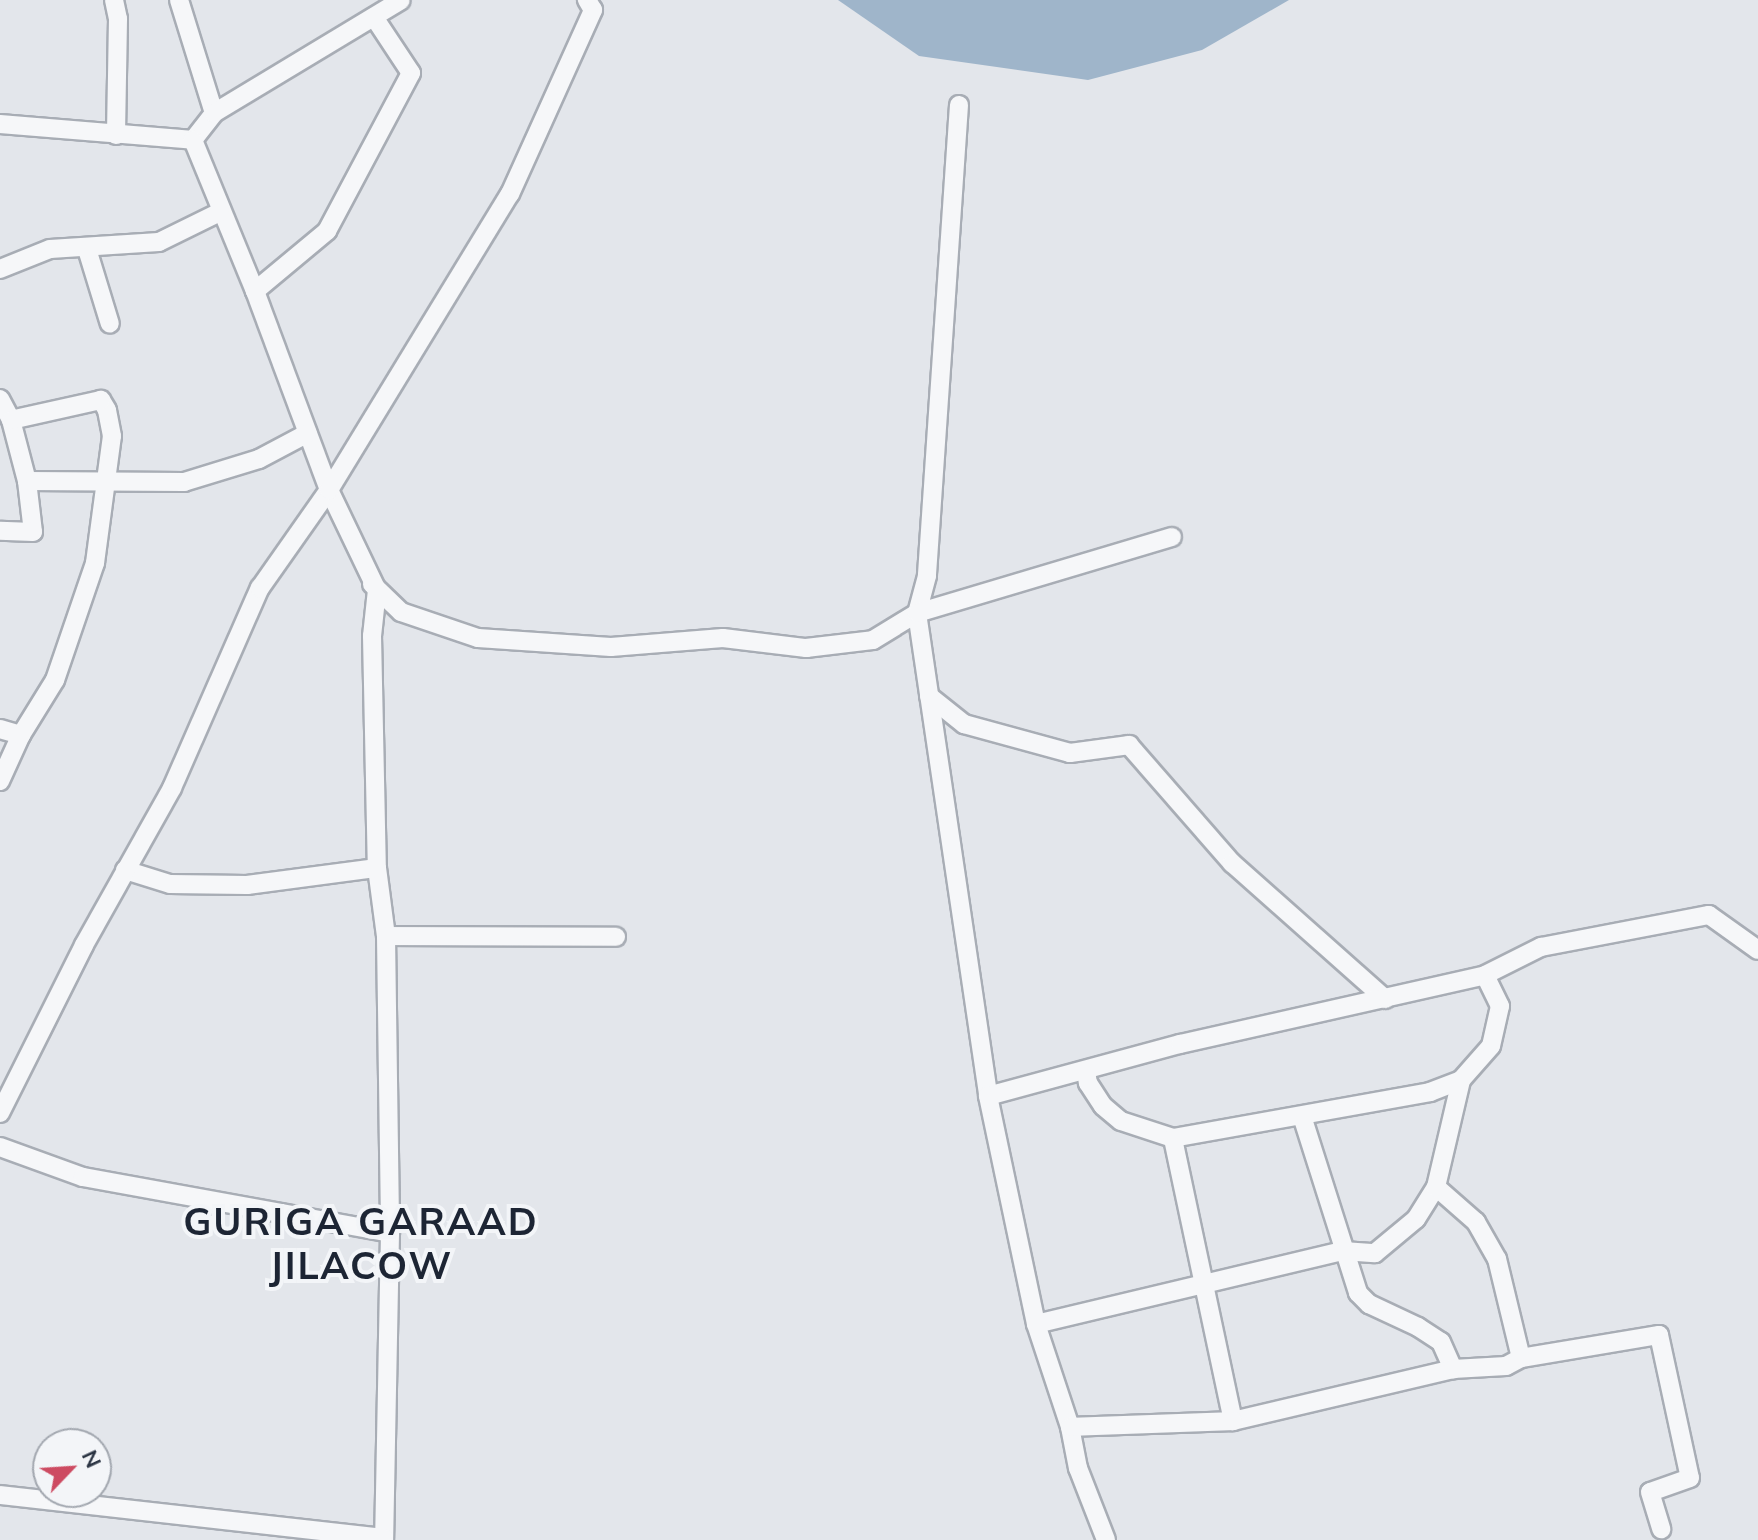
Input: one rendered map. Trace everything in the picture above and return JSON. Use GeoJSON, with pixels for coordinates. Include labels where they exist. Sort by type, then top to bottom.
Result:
{"type":"FeatureCollection","features":[{"type":"Feature","properties":{"kind":"street"},"geometry":{"type":"LineString","coordinates":[[114,0],[118,19],[116,135]]}},
{"type":"Feature","properties":{"kind":"street"},"geometry":{"type":"LineString","coordinates":[[179,0],[214,113]]}},
{"type":"Feature","properties":{"kind":"street"},"geometry":{"type":"LineString","coordinates":[[193,140],[214,113],[401,0]]}},
{"type":"Feature","properties":{"kind":"street"},"geometry":{"type":"LineString","coordinates":[[0,1113],[125,870],[172,788],[260,588],[329,490],[510,194],[593,10],[587,0]]}},
{"type":"Feature","properties":{"kind":"street"},"geometry":{"type":"LineString","coordinates":[[255,291],[327,231],[411,73],[374,17]]}},
{"type":"Feature","properties":{"kind":"street"},"geometry":{"type":"LineString","coordinates":[[959,105],[927,576],[917,613],[988,1096],[1036,1324],[1070,1427],[1078,1468],[1106,1540]]}},
{"type":"Feature","properties":{"kind":"street"},"geometry":{"type":"LineString","coordinates":[[0,124],[193,140]]}},
{"type":"Feature","properties":{"kind":"street"},"geometry":{"type":"LineString","coordinates":[[0,1495],[384,1539],[390,1233],[386,936],[377,868],[372,636],[377,590],[329,490],[255,291],[193,140]]}},
{"type":"Feature","properties":{"kind":"street"},"geometry":{"type":"LineString","coordinates":[[0,269],[50,249],[159,242],[220,212]]}},
{"type":"Feature","properties":{"kind":"street"},"geometry":{"type":"LineString","coordinates":[[87,249],[110,324]]}},
{"type":"Feature","properties":{"kind":"street"},"geometry":{"type":"LineString","coordinates":[[0,399],[11,420],[27,481],[33,532],[0,531]]}},
{"type":"Feature","properties":{"kind":"street"},"geometry":{"type":"LineString","coordinates":[[0,781],[21,735],[55,680],[95,563],[112,436],[107,410],[101,400],[11,420]]}},
{"type":"Feature","properties":{"kind":"street"},"geometry":{"type":"LineString","coordinates":[[27,481],[184,482],[259,459],[308,433]]}},
{"type":"Feature","properties":{"kind":"street"},"geometry":{"type":"LineString","coordinates":[[372,584],[401,612],[478,638],[611,647],[723,638],[806,648],[873,640],[917,613],[1172,537]]}},
{"type":"Feature","properties":{"kind":"street"},"geometry":{"type":"LineString","coordinates":[[929,696],[964,724],[1070,753],[1129,745],[1232,863],[1385,999]]}},
{"type":"Feature","properties":{"kind":"street"},"geometry":{"type":"LineString","coordinates":[[0,729],[21,735]]}},
{"type":"Feature","properties":{"kind":"street"},"geometry":{"type":"LineString","coordinates":[[125,870],[170,884],[247,885],[377,868]]}},
{"type":"Feature","properties":{"kind":"street"},"geometry":{"type":"LineString","coordinates":[[988,1096],[1180,1044],[1485,975],[1541,947],[1709,915],[1758,950]]}},
{"type":"Feature","properties":{"kind":"street"},"geometry":{"type":"LineString","coordinates":[[386,936],[616,937]]}},
{"type":"Feature","properties":{"kind":"street"},"geometry":{"type":"LineString","coordinates":[[1086,1071],[1088,1083],[1103,1106],[1121,1121],[1173,1138],[1430,1092],[1461,1080],[1491,1046],[1500,1006],[1485,975]]}},
{"type":"Feature","properties":{"kind":"street"},"geometry":{"type":"LineString","coordinates":[[1036,1324],[1343,1251],[1375,1253],[1416,1219],[1436,1187],[1461,1080]]}},
{"type":"Feature","properties":{"kind":"street"},"geometry":{"type":"LineString","coordinates":[[1302,1116],[1358,1293],[1369,1304],[1418,1327],[1441,1342],[1453,1369]]}},
{"type":"Feature","properties":{"kind":"street"},"geometry":{"type":"LineString","coordinates":[[1173,1138],[1233,1421]]}},
{"type":"Feature","properties":{"kind":"street"},"geometry":{"type":"LineString","coordinates":[[0,1147],[83,1177],[390,1233]]}},
{"type":"Feature","properties":{"kind":"street"},"geometry":{"type":"LineString","coordinates":[[1436,1187],[1476,1222],[1497,1259],[1521,1358]]}},
{"type":"Feature","properties":{"kind":"street"},"geometry":{"type":"LineString","coordinates":[[1070,1427],[1233,1421],[1453,1369],[1506,1366],[1521,1358],[1659,1335],[1690,1478],[1650,1492],[1661,1529]]}},
{"type":"Feature","properties":{"kind":"water"},"geometry":{"type":"Polygon","coordinates":[[[838,0],[1289,0],[1202,50],[1088,80],[919,56],[838,0]]]}},
{"type":"Feature","properties":{"kind":"district","name":"GURIGA GARAAD JILACOW"},"geometry":{"type":"Point","coordinates":[361,1244]}}]}
